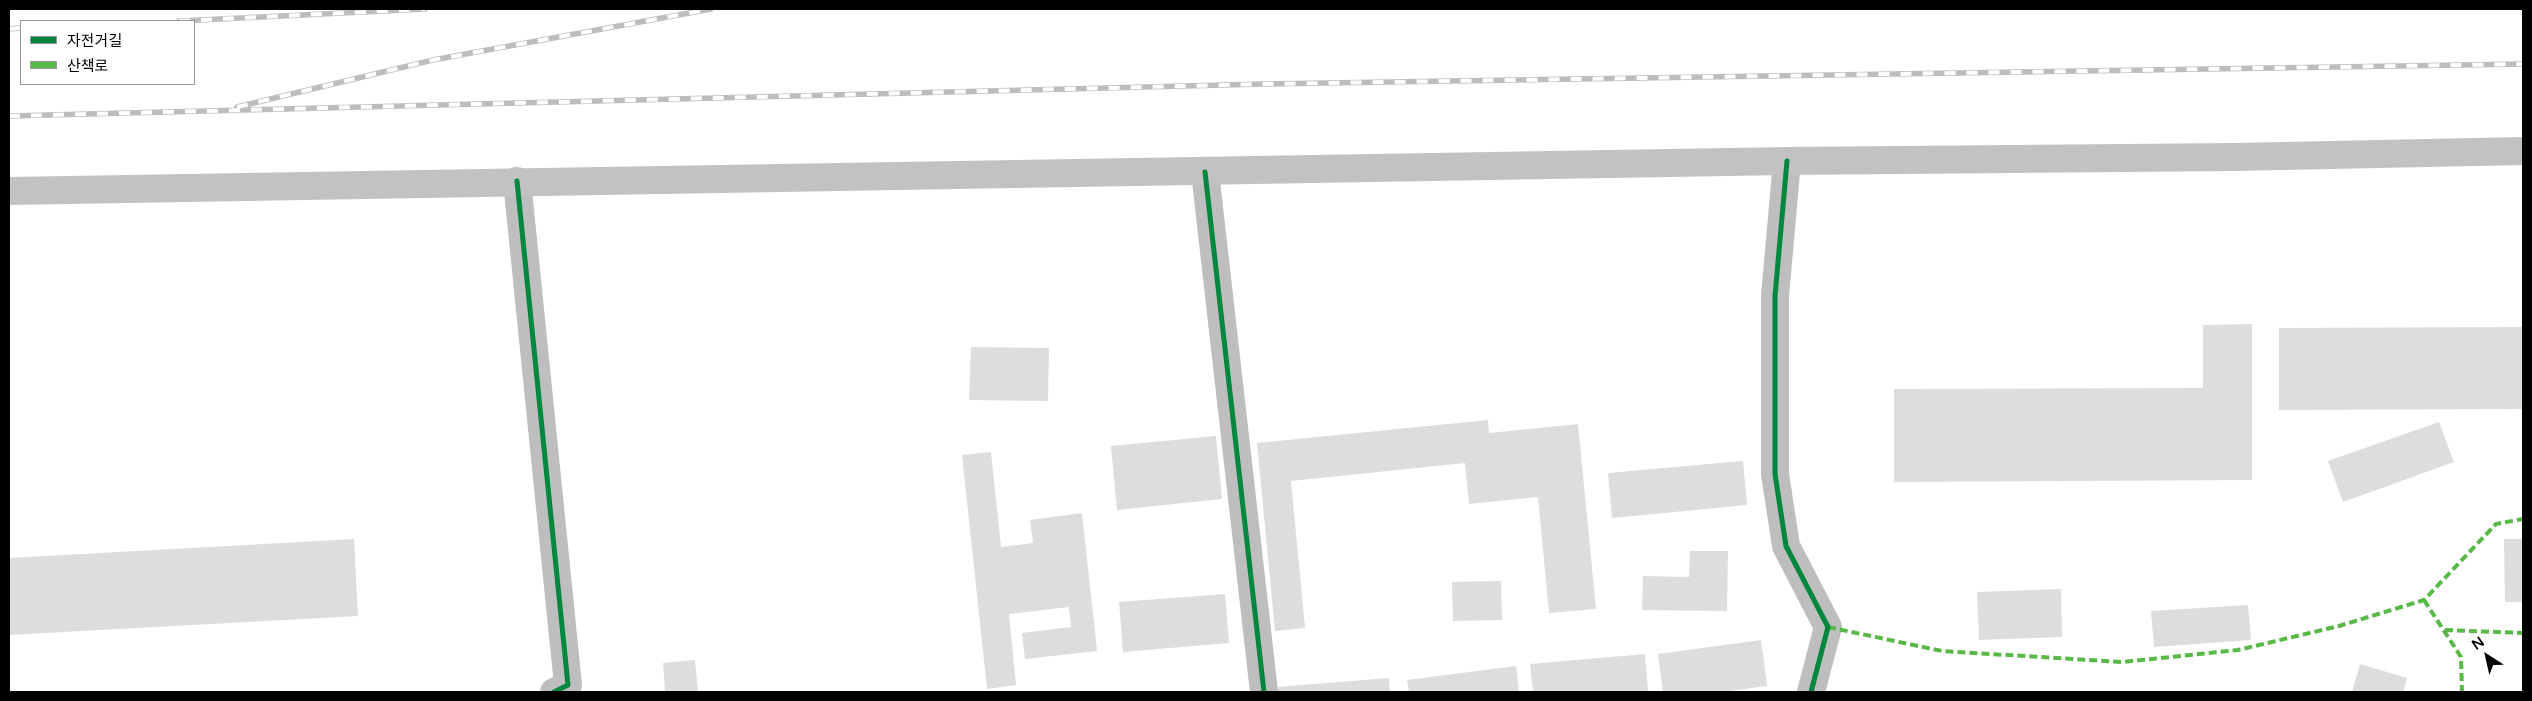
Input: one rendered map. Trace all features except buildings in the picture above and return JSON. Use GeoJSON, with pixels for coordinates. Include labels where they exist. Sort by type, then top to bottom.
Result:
{"type":"FeatureCollection","features":[{"type":"Feature","properties":{"kind":"main road"},"geometry":{"type":"LineString","coordinates":[[9,191],[517,181],[1205,172],[1786,161],[2235,157],[2523,151]]}},
{"type":"Feature","properties":{"kind":"street"},"geometry":{"type":"LineString","coordinates":[[1786,161],[1775,296],[1775,474],[1786,546],[1828,627],[1811,692]]}},
{"type":"Feature","properties":{"kind":"street"},"geometry":{"type":"LineString","coordinates":[[1205,172],[1264,692]]}},
{"type":"Feature","properties":{"kind":"street"},"geometry":{"type":"LineString","coordinates":[[517,181],[568,685],[554,692]]}},
{"type":"Feature","properties":{"kind":"railway"},"geometry":{"type":"LineString","coordinates":[[195,20],[425,9]]}},
{"type":"Feature","properties":{"kind":"railway"},"geometry":{"type":"LineString","coordinates":[[237,107],[433,60],[711,9]]}},
{"type":"Feature","properties":{"kind":"railway"},"geometry":{"type":"LineString","coordinates":[[9,29],[20,28]]}},
{"type":"Feature","properties":{"kind":"railway"},"geometry":{"type":"LineString","coordinates":[[9,116],[1263,84],[2523,64]]}},
{"type":"Feature","properties":{"kind":"marked path"},"geometry":{"type":"LineString","coordinates":[[1828,627],[1942,651],[2122,662],[2238,650],[2339,626],[2424,600],[2496,524],[2523,519]]}},
{"type":"Feature","properties":{"kind":"marked path"},"geometry":{"type":"LineString","coordinates":[[2424,600],[2461,657],[2462,692]]}},
{"type":"Feature","properties":{"kind":"marked path"},"geometry":{"type":"LineString","coordinates":[[2445,630],[2523,633]]}},
{"type":"Feature","properties":{"kind":"cycle path"},"geometry":{"type":"LineString","coordinates":[[1787,161],[1775,296],[1775,474],[1786,546],[1828,627],[1811,692]]}},
{"type":"Feature","properties":{"kind":"cycle path"},"geometry":{"type":"LineString","coordinates":[[1205,172],[1264,692]]}},
{"type":"Feature","properties":{"kind":"cycle path"},"geometry":{"type":"LineString","coordinates":[[517,181],[568,685],[554,692]]}}]}
